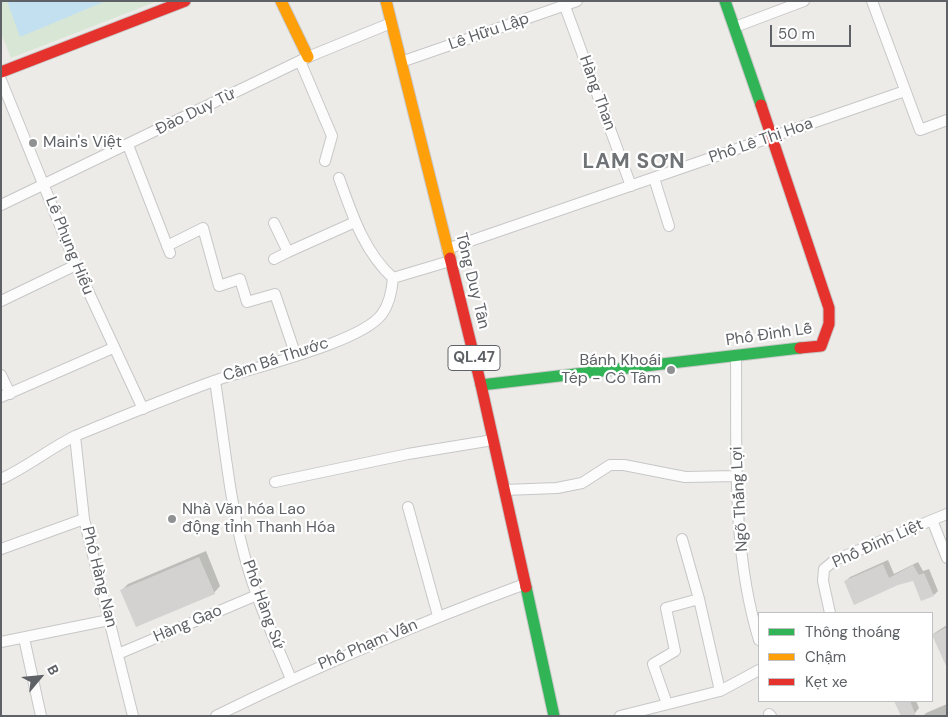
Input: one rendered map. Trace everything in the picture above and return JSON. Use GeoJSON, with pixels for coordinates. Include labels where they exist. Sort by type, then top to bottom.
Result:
{"type":"FeatureCollection","features":[{"type":"Feature","properties":{"kind":"main road"},"geometry":{"type":"LineString","coordinates":[[1,72],[184,1]]}},
{"type":"Feature","properties":{"kind":"main road"},"geometry":{"type":"LineString","coordinates":[[281,1],[304,59]]}},
{"type":"Feature","properties":{"kind":"main road","name":"Tống Duy Tân"},"geometry":{"type":"LineString","coordinates":[[386,1],[481,385],[554,716]]}},
{"type":"Feature","properties":{"kind":"main road","name":"Phố Đinh Lễ"},"geometry":{"type":"LineString","coordinates":[[481,385],[566,372],[822,346],[830,327],[831,314],[828,302],[725,1]]}},
{"type":"Feature","properties":{"kind":"street","name":"Lê Hữu Lập"},"geometry":{"type":"LineString","coordinates":[[401,62],[564,3],[577,1]]}},
{"type":"Feature","properties":{"kind":"street"},"geometry":{"type":"LineString","coordinates":[[735,27],[804,1]]}},
{"type":"Feature","properties":{"kind":"street"},"geometry":{"type":"LineString","coordinates":[[872,1],[920,130],[947,120]]}},
{"type":"Feature","properties":{"kind":"street","name":"Hàng Than"},"geometry":{"type":"LineString","coordinates":[[564,3],[631,186]]}},
{"type":"Feature","properties":{"kind":"street","name":"Đào Duy Từ"},"geometry":{"type":"LineString","coordinates":[[1,204],[44,186],[304,59],[391,23]]}},
{"type":"Feature","properties":{"kind":"street"},"geometry":{"type":"LineString","coordinates":[[304,59],[332,136],[325,161]]}},
{"type":"Feature","properties":{"kind":"street","name":"Lê Phụng Hiểu"},"geometry":{"type":"LineString","coordinates":[[1,80],[76,266],[143,409]]}},
{"type":"Feature","properties":{"kind":"street","name":"Phố Lê Thị Hoa"},"geometry":{"type":"LineString","coordinates":[[448,255],[631,186],[905,91]]}},
{"type":"Feature","properties":{"kind":"street"},"geometry":{"type":"LineString","coordinates":[[128,145],[169,249],[203,228],[219,286],[240,279],[247,302],[275,294],[296,356]]}},
{"type":"Feature","properties":{"kind":"street"},"geometry":{"type":"LineString","coordinates":[[339,178],[356,222],[380,267],[393,278],[448,255]]}},
{"type":"Feature","properties":{"kind":"street"},"geometry":{"type":"LineString","coordinates":[[654,178],[669,226]]}},
{"type":"Feature","properties":{"kind":"street"},"geometry":{"type":"LineString","coordinates":[[274,258],[356,222]]}},
{"type":"Feature","properties":{"kind":"street"},"geometry":{"type":"LineString","coordinates":[[274,224],[288,252]]}},
{"type":"Feature","properties":{"kind":"street"},"geometry":{"type":"LineString","coordinates":[[1,301],[76,266]]}},
{"type":"Feature","properties":{"kind":"street","name":"Cầm Bá Thước"},"geometry":{"type":"LineString","coordinates":[[1,479],[25,468],[54,446],[75,436],[215,381],[296,356],[364,328],[382,314],[392,292],[393,278]]}},
{"type":"Feature","properties":{"kind":"street"},"geometry":{"type":"LineString","coordinates":[[1,375],[6,395],[114,348]]}},
{"type":"Feature","properties":{"kind":"street","name":"Ngõ Thắng Lợi"},"geometry":{"type":"LineString","coordinates":[[736,356],[737,476],[746,583],[758,636]]}},
{"type":"Feature","properties":{"kind":"street","name":"Phố Hàng Sứ"},"geometry":{"type":"LineString","coordinates":[[215,381],[230,486],[244,554],[257,595],[291,679]]}},
{"type":"Feature","properties":{"kind":"street","name":"Phố Hàng Nan"},"geometry":{"type":"LineString","coordinates":[[75,436],[84,519],[133,716]]}},
{"type":"Feature","properties":{"kind":"street"},"geometry":{"type":"LineString","coordinates":[[275,482],[408,454],[493,440]]}},
{"type":"Feature","properties":{"kind":"street"},"geometry":{"type":"LineString","coordinates":[[504,490],[557,488],[582,483],[610,465],[624,465],[686,477],[737,476]]}},
{"type":"Feature","properties":{"kind":"street"},"geometry":{"type":"LineString","coordinates":[[408,507],[438,616]]}},
{"type":"Feature","properties":{"kind":"street","name":"Phố Đinh Liệt"},"geometry":{"type":"LineString","coordinates":[[830,612],[823,581],[824,568],[835,560],[947,514]]}},
{"type":"Feature","properties":{"kind":"street"},"geometry":{"type":"LineString","coordinates":[[1,550],[84,519]]}},
{"type":"Feature","properties":{"kind":"street"},"geometry":{"type":"LineString","coordinates":[[932,520],[947,558]]}},
{"type":"Feature","properties":{"kind":"street"},"geometry":{"type":"LineString","coordinates":[[682,539],[699,599],[720,691]]}},
{"type":"Feature","properties":{"kind":"street","name":"Phố Phạm Vấn"},"geometry":{"type":"LineString","coordinates":[[216,716],[291,679],[438,616],[525,584]]}},
{"type":"Feature","properties":{"kind":"street","name":"Hàng Gạo"},"geometry":{"type":"LineString","coordinates":[[118,654],[257,595]]}},
{"type":"Feature","properties":{"kind":"street"},"geometry":{"type":"LineString","coordinates":[[667,704],[652,664],[675,652],[666,608],[699,599]]}},
{"type":"Feature","properties":{"kind":"street"},"geometry":{"type":"LineString","coordinates":[[1,642],[109,620]]}},
{"type":"Feature","properties":{"kind":"street"},"geometry":{"type":"LineString","coordinates":[[24,638],[41,716]]}},
{"type":"Feature","properties":{"kind":"street"},"geometry":{"type":"LineString","coordinates":[[620,716],[720,691],[758,671]]}},
{"type":"Feature","properties":{"kind":"green space"},"geometry":{"type":"Polygon","coordinates":[[[1,1],[158,1],[11,58],[1,33],[1,1]]]}},
{"type":"Feature","properties":{"kind":"water"},"geometry":{"type":"Polygon","coordinates":[[[7,1],[106,1],[20,37],[7,1]]]}},
{"type":"Feature","properties":{"kind":"building"},"geometry":{"type":"Polygon","coordinates":[[[199,557],[215,594],[136,627],[120,590],[199,557]]]}},
{"type":"Feature","properties":{"kind":"building"},"geometry":{"type":"Polygon","coordinates":[[[883,564],[889,578],[913,565],[919,575],[924,573],[934,596],[921,601],[913,581],[898,585],[854,605],[844,581],[883,564]]]}},
{"type":"Feature","properties":{"kind":"building"},"geometry":{"type":"Polygon","coordinates":[[[947,627],[947,668],[933,637],[933,634],[947,627]]]}},
{"type":"Feature","properties":{"kind":"building"},"geometry":{"type":"Polygon","coordinates":[[[894,702],[910,702],[916,716],[901,716],[894,702]]]}},
{"type":"Feature","properties":{"kind":"traffic: fast"},"geometry":{"type":"LineString","coordinates":[[725,1],[761,105]]}},
{"type":"Feature","properties":{"kind":"traffic: fast"},"geometry":{"type":"LineString","coordinates":[[481,385],[800,348]]}},
{"type":"Feature","properties":{"kind":"traffic: fast"},"geometry":{"type":"LineString","coordinates":[[526,587],[554,716]]}},
{"type":"Feature","properties":{"kind":"traffic: slow"},"geometry":{"type":"LineString","coordinates":[[281,1],[308,57]]}},
{"type":"Feature","properties":{"kind":"traffic: slow"},"geometry":{"type":"LineString","coordinates":[[386,1],[450,258]]}},
{"type":"Feature","properties":{"kind":"traffic: jam"},"geometry":{"type":"LineString","coordinates":[[1,72],[185,1]]}},
{"type":"Feature","properties":{"kind":"traffic: jam"},"geometry":{"type":"LineString","coordinates":[[761,105],[829,308],[829,324],[821,346],[800,348]]}},
{"type":"Feature","properties":{"kind":"traffic: jam"},"geometry":{"type":"LineString","coordinates":[[450,258],[481,385],[526,587]]}},
{"type":"Feature","properties":{"kind":"place","name":"Main's Việt"},"geometry":{"type":"Point","coordinates":[33,143]}},
{"type":"Feature","properties":{"kind":"place","name":"Bánh Khoái Tép - Cô Tâm"},"geometry":{"type":"Point","coordinates":[671,370]}},
{"type":"Feature","properties":{"kind":"place","name":"Nhà Văn hóa Lao động tỉnh Thanh Hóa"},"geometry":{"type":"Point","coordinates":[172,519]}},
{"type":"Feature","properties":{"kind":"district","name":"LAM SƠN"},"geometry":{"type":"Point","coordinates":[634,162]}}]}
